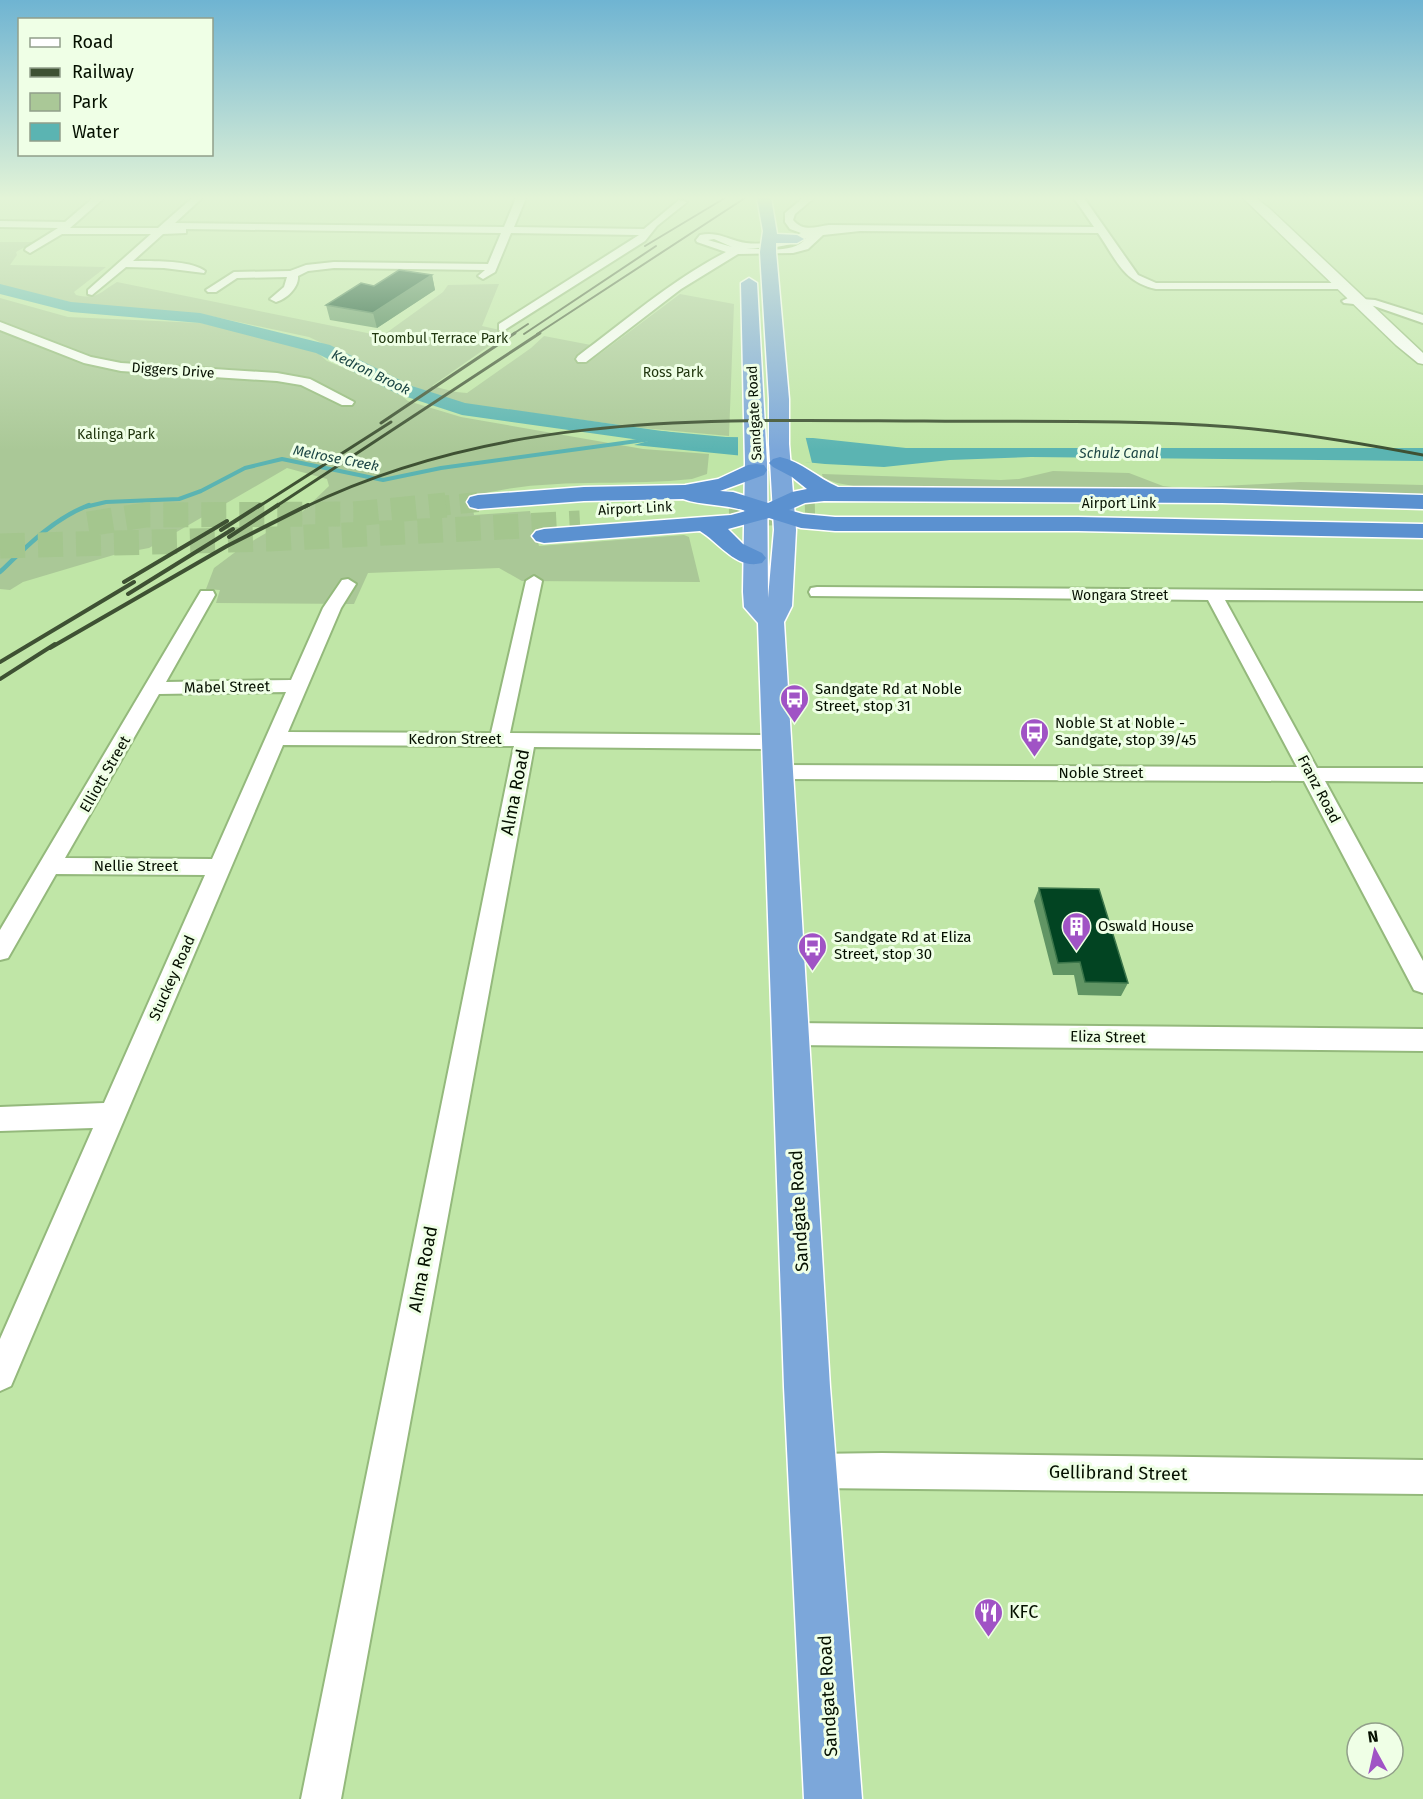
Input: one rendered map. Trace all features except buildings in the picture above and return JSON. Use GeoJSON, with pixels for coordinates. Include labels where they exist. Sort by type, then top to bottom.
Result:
{"type":"FeatureCollection","features":[{"type":"Feature","properties":{"kind":"highway","name":"Sandgate Road"},"geometry":{"type":"LineString","coordinates":[[757,282],[756,466],[772,515],[780,606],[771,622],[813,1471],[833,1799]]}},
{"type":"Feature","properties":{"kind":"highway","name":"Sandgate Road"},"geometry":{"type":"LineString","coordinates":[[762,282],[779,399],[780,463],[772,515],[754,558],[758,607],[771,622]]}},
{"type":"Feature","properties":{"kind":"highway"},"geometry":{"type":"LineString","coordinates":[[780,463],[801,472],[811,483],[834,494]]}},
{"type":"Feature","properties":{"kind":"highway"},"geometry":{"type":"LineString","coordinates":[[478,502],[584,494],[685,492],[724,484],[756,466]]}},
{"type":"Feature","properties":{"kind":"highway"},"geometry":{"type":"LineString","coordinates":[[685,492],[696,496],[727,498],[772,515],[846,531],[868,524],[1196,525],[1423,531]]}},
{"type":"Feature","properties":{"kind":"highway"},"geometry":{"type":"LineString","coordinates":[[544,536],[734,522],[772,515],[807,495],[1253,497],[1423,502]]}},
{"type":"Feature","properties":{"kind":"highway","name":"Airport Link"},"geometry":{"type":"LineString","coordinates":[[1423,509],[1206,504],[815,507],[1302,514],[1423,520]]}},
{"type":"Feature","properties":{"kind":"highway","name":"Airport Link"},"geometry":{"type":"LineString","coordinates":[[579,517],[728,509]]}},
{"type":"Feature","properties":{"kind":"highway"},"geometry":{"type":"LineString","coordinates":[[705,525],[718,532],[735,549],[754,558]]}},
{"type":"Feature","properties":{"kind":"street"},"geometry":{"type":"LineString","coordinates":[[92,292],[103,282]]}},
{"type":"Feature","properties":{"kind":"street"},"geometry":{"type":"LineString","coordinates":[[212,290],[224,282]]}},
{"type":"Feature","properties":{"kind":"street"},"geometry":{"type":"LineString","coordinates":[[276,299],[293,282]]}},
{"type":"Feature","properties":{"kind":"street"},"geometry":{"type":"LineString","coordinates":[[503,327],[574,282]]}},
{"type":"Feature","properties":{"kind":"street"},"geometry":{"type":"LineString","coordinates":[[582,359],[684,282]]}},
{"type":"Feature","properties":{"kind":"street"},"geometry":{"type":"LineString","coordinates":[[1140,282],[1156,286],[1314,286],[1423,319]]}},
{"type":"Feature","properties":{"kind":"street"},"geometry":{"type":"LineString","coordinates":[[1336,282],[1423,374]]}},
{"type":"Feature","properties":{"kind":"street"},"geometry":{"type":"LineString","coordinates":[[1351,297],[1423,360]]}},
{"type":"Feature","properties":{"kind":"street","name":"Diggers Drive"},"geometry":{"type":"LineString","coordinates":[[0,326],[88,360],[121,367],[277,377],[305,382],[347,402]]}},
{"type":"Feature","properties":{"kind":"street","name":"Alma Road"},"geometry":{"type":"LineString","coordinates":[[321,1799],[512,740],[534,581]]}},
{"type":"Feature","properties":{"kind":"street","name":"Stuckey Road"},"geometry":{"type":"LineString","coordinates":[[0,1375],[332,608],[348,584]]}},
{"type":"Feature","properties":{"kind":"street","name":"Wongara Street"},"geometry":{"type":"LineString","coordinates":[[817,592],[1423,596]]}},
{"type":"Feature","properties":{"kind":"street","name":"Elliott Street"},"geometry":{"type":"LineString","coordinates":[[0,951],[207,595]]}},
{"type":"Feature","properties":{"kind":"street","name":"Franz Road"},"geometry":{"type":"LineString","coordinates":[[1214,596],[1423,983]]}},
{"type":"Feature","properties":{"kind":"street","name":"Mabel Street"},"geometry":{"type":"LineString","coordinates":[[154,688],[299,686]]}},
{"type":"Feature","properties":{"kind":"street","name":"Kedron Street"},"geometry":{"type":"LineString","coordinates":[[276,738],[512,740],[779,757]]}},
{"type":"Feature","properties":{"kind":"street","name":"Noble Street"},"geometry":{"type":"LineString","coordinates":[[779,757],[1310,774],[1423,775]]}},
{"type":"Feature","properties":{"kind":"street","name":"Nellie Street"},"geometry":{"type":"LineString","coordinates":[[51,866],[221,867]]}},
{"type":"Feature","properties":{"kind":"street","name":"Eliza Street"},"geometry":{"type":"LineString","coordinates":[[792,1034],[1423,1040]]}},
{"type":"Feature","properties":{"kind":"street"},"geometry":{"type":"LineString","coordinates":[[0,1119],[112,1115]]}},
{"type":"Feature","properties":{"kind":"street","name":"Gellibrand Street"},"geometry":{"type":"LineString","coordinates":[[813,1471],[1423,1477]]}},
{"type":"Feature","properties":{"kind":"green space","name":"Ross Park"},"geometry":{"type":"Polygon","coordinates":[[[0,282],[87,282],[74,292],[76,295],[94,296],[117,282],[382,336],[443,292],[448,285],[499,284],[482,326],[509,332],[432,386],[467,393],[531,348],[544,336],[591,345],[574,358],[589,362],[680,294],[734,304],[729,436],[642,428],[466,404],[421,390],[309,337],[206,315],[74,303],[0,285],[0,282]]]}},
{"type":"Feature","properties":{"kind":"green space","name":"Kalinga Park"},"geometry":{"type":"Polygon","coordinates":[[[0,298],[68,317],[201,323],[313,349],[327,361],[390,387],[408,401],[461,417],[643,449],[709,454],[707,474],[692,479],[525,486],[471,497],[474,515],[530,511],[539,546],[684,535],[689,537],[700,582],[522,581],[499,568],[368,573],[354,604],[216,603],[220,590],[206,589],[214,568],[242,547],[301,513],[329,486],[327,479],[287,468],[149,548],[117,554],[23,582],[10,590],[0,589],[0,298]]]}},
{"type":"Feature","properties":{"kind":"green space"},"geometry":{"type":"Polygon","coordinates":[[[1053,471],[1129,473],[1163,486],[1181,488],[1300,482],[1423,485],[1423,498],[1251,492],[859,487],[837,483],[823,478],[822,474],[1001,480],[1019,479],[1053,471]]]}},
{"type":"Feature","properties":{"kind":"water","name":"Schulz Canal"},"geometry":{"type":"Polygon","coordinates":[[[661,431],[726,437],[813,438],[906,448],[1423,448],[1423,461],[1031,457],[950,460],[884,467],[825,464],[634,445],[659,438],[661,431]]]}},
{"type":"Feature","properties":{"kind":"pier"},"geometry":{"type":"Polygon","coordinates":[[[738,434],[805,435],[812,463],[738,458],[738,434]]]}},
{"type":"Feature","properties":{"kind":"waterway","name":"Kedron Brook"},"geometry":{"type":"LineString","coordinates":[[0,289],[71,307],[200,318],[323,349],[405,390],[462,409],[704,443]]}},
{"type":"Feature","properties":{"kind":"waterway","name":"Melrose Creek"},"geometry":{"type":"LineString","coordinates":[[85,507],[106,502],[179,499],[201,491],[245,468],[282,459],[383,480],[441,468],[659,438]]}},
{"type":"Feature","properties":{"kind":"waterway","name":"Melrose Creek"},"geometry":{"type":"LineString","coordinates":[[0,572],[52,525],[89,505]]}},
{"type":"Feature","properties":{"kind":"tunnel"},"geometry":{"type":"LineString","coordinates":[[430,507],[478,502]]}},
{"type":"Feature","properties":{"kind":"tunnel"},"geometry":{"type":"LineString","coordinates":[[88,524],[146,515],[354,514],[446,505]]}},
{"type":"Feature","properties":{"kind":"tunnel"},"geometry":{"type":"LineString","coordinates":[[729,514],[815,512]]}},
{"type":"Feature","properties":{"kind":"tunnel"},"geometry":{"type":"LineString","coordinates":[[0,546],[269,539],[580,523]]}},
{"type":"Feature","properties":{"kind":"railway"},"geometry":{"type":"LineString","coordinates":[[524,334],[602,282]]}},
{"type":"Feature","properties":{"kind":"railway"},"geometry":{"type":"LineString","coordinates":[[537,334],[617,282]]}},
{"type":"Feature","properties":{"kind":"railway"},"geometry":{"type":"LineString","coordinates":[[513,334],[528,324]]}},
{"type":"Feature","properties":{"kind":"railway"},"geometry":{"type":"LineString","coordinates":[[381,423],[515,333]]}},
{"type":"Feature","properties":{"kind":"railway"},"geometry":{"type":"LineString","coordinates":[[275,507],[540,333]]}},
{"type":"Feature","properties":{"kind":"railway"},"geometry":{"type":"LineString","coordinates":[[305,507],[380,476],[455,453],[531,437],[686,422],[1078,421],[1193,424],[1304,435],[1423,455]]}},
{"type":"Feature","properties":{"kind":"railway"},"geometry":{"type":"LineString","coordinates":[[258,507],[391,422]]}},
{"type":"Feature","properties":{"kind":"railway"},"geometry":{"type":"LineString","coordinates":[[221,530],[260,505]]}},
{"type":"Feature","properties":{"kind":"railway"},"geometry":{"type":"LineString","coordinates":[[229,537],[278,505]]}},
{"type":"Feature","properties":{"kind":"railway"},"geometry":{"type":"LineString","coordinates":[[50,648],[227,546],[308,505]]}},
{"type":"Feature","properties":{"kind":"railway"},"geometry":{"type":"LineString","coordinates":[[124,582],[227,521]]}},
{"type":"Feature","properties":{"kind":"railway"},"geometry":{"type":"LineString","coordinates":[[128,594],[233,529]]}},
{"type":"Feature","properties":{"kind":"railway"},"geometry":{"type":"LineString","coordinates":[[0,662],[134,582]]}},
{"type":"Feature","properties":{"kind":"railway"},"geometry":{"type":"LineString","coordinates":[[0,679],[55,644]]}},
{"type":"Feature","properties":{"kind":"place","name":"Sandgate Rd at Noble Street, stop 31"},"geometry":{"type":"Point","coordinates":[794,724]}},
{"type":"Feature","properties":{"kind":"place","name":"Noble St at Noble - Sandgate, stop 39/45"},"geometry":{"type":"Point","coordinates":[1034,758]}},
{"type":"Feature","properties":{"kind":"place","name":"Oswald House"},"geometry":{"type":"Point","coordinates":[1077,952]}},
{"type":"Feature","properties":{"kind":"place","name":"Sandgate Rd at Eliza Street, stop 30"},"geometry":{"type":"Point","coordinates":[813,972]}},
{"type":"Feature","properties":{"kind":"place","name":"KFC"},"geometry":{"type":"Point","coordinates":[988,1638]}},
{"type":"Feature","properties":{"kind":"park label","name":"Toombul Terrace Park"},"geometry":{"type":"Point","coordinates":[440,338]}}]}
